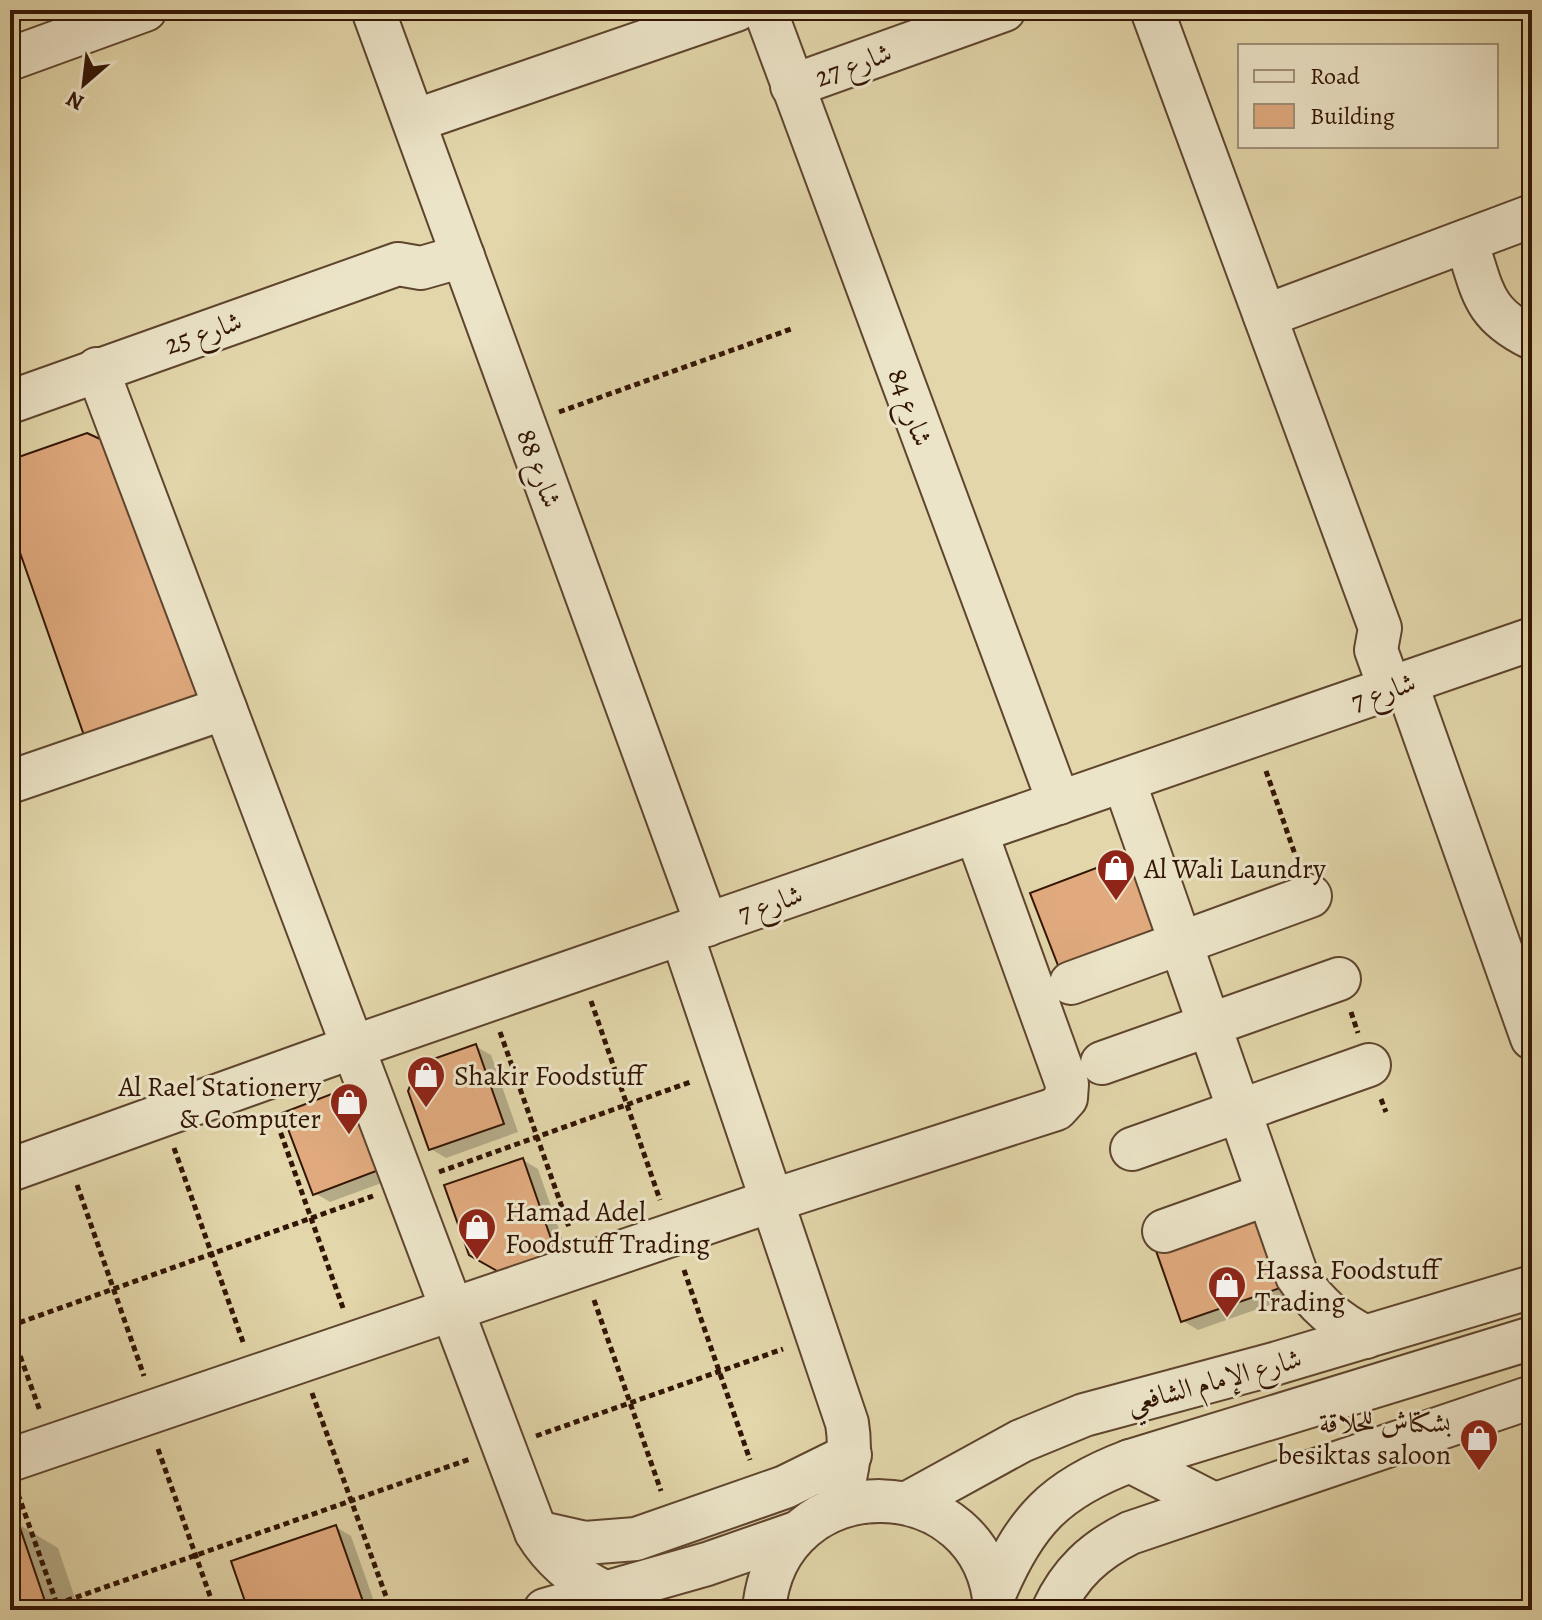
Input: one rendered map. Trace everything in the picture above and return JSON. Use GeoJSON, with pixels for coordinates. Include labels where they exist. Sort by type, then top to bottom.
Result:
{"type":"FeatureCollection","features":[{"type":"Feature","properties":{"kind":"street"},"geometry":{"type":"LineString","coordinates":[[10,59],[145,10]]}},
{"type":"Feature","properties":{"kind":"street","name":"شارع 88"},"geometry":{"type":"LineString","coordinates":[[373,10],[524,424],[694,930],[771,1201],[847,1423],[850,1455]]}},
{"type":"Feature","properties":{"kind":"street"},"geometry":{"type":"LineString","coordinates":[[414,121],[736,10]]}},
{"type":"Feature","properties":{"kind":"street","name":"شارع 84"},"geometry":{"type":"LineString","coordinates":[[765,10],[1059,803]]}},
{"type":"Feature","properties":{"kind":"street","name":"شارع 27"},"geometry":{"type":"LineString","coordinates":[[792,86],[1004,10]]}},
{"type":"Feature","properties":{"kind":"street"},"geometry":{"type":"LineString","coordinates":[[1152,10],[1380,628],[1376,650],[1404,684],[1532,1038]]}},
{"type":"Feature","properties":{"kind":"street"},"geometry":{"type":"LineString","coordinates":[[1265,316],[1532,216]]}},
{"type":"Feature","properties":{"kind":"street"},"geometry":{"type":"LineString","coordinates":[[1466,241],[1492,311],[1507,325],[1532,338]]}},
{"type":"Feature","properties":{"kind":"street","name":"شارع 25"},"geometry":{"type":"LineString","coordinates":[[10,402],[398,264],[421,268],[458,242]]}},
{"type":"Feature","properties":{"kind":"street"},"geometry":{"type":"LineString","coordinates":[[97,369],[536,1532],[546,1548],[572,1574],[604,1592]]}},
{"type":"Feature","properties":{"kind":"street","name":"شارع 7"},"geometry":{"type":"LineString","coordinates":[[10,1170],[353,1047],[1532,639]]}},
{"type":"Feature","properties":{"kind":"street"},"geometry":{"type":"LineString","coordinates":[[10,782],[225,708]]}},
{"type":"Feature","properties":{"kind":"street"},"geometry":{"type":"LineString","coordinates":[[1124,781],[1297,1276],[1327,1312],[1366,1337]]}},
{"type":"Feature","properties":{"kind":"street"},"geometry":{"type":"LineString","coordinates":[[13,1474],[52,1446],[771,1201],[1049,1112],[1062,1104],[1066,1098],[1067,1084],[976,832]]}},
{"type":"Feature","properties":{"kind":"street"},"geometry":{"type":"LineString","coordinates":[[1071,983],[1310,896]]}},
{"type":"Feature","properties":{"kind":"street"},"geometry":{"type":"LineString","coordinates":[[1102,1063],[1339,979]]}},
{"type":"Feature","properties":{"kind":"street"},"geometry":{"type":"LineString","coordinates":[[1132,1149],[1369,1065]]}},
{"type":"Feature","properties":{"kind":"street"},"geometry":{"type":"LineString","coordinates":[[1164,1231],[1268,1194]]}},
{"type":"Feature","properties":{"kind":"street"},"geometry":{"type":"LineString","coordinates":[[1274,1364],[1284,1349],[1296,1313],[1297,1276]]}},
{"type":"Feature","properties":{"kind":"street","name":"شارع الإمام الشافعي"},"geometry":{"type":"LineString","coordinates":[[908,1503],[1021,1441],[1084,1415],[1274,1364],[1532,1287]]}},
{"type":"Feature","properties":{"kind":"street","name":"شارع الإمام الشافعي"},"geometry":{"type":"LineString","coordinates":[[995,1602],[1017,1545],[1032,1524],[1060,1496],[1093,1475],[1532,1338]]}},
{"type":"Feature","properties":{"kind":"street"},"geometry":{"type":"LineString","coordinates":[[1053,1610],[1062,1590],[1080,1566],[1103,1546],[1130,1533],[1532,1397]]}},
{"type":"Feature","properties":{"kind":"street"},"geometry":{"type":"LineString","coordinates":[[536,1532],[585,1543],[636,1539],[785,1487],[850,1455]]}},
{"type":"Feature","properties":{"kind":"street"},"geometry":{"type":"LineString","coordinates":[[835,1508],[848,1473],[850,1455]]}},
{"type":"Feature","properties":{"kind":"street"},"geometry":{"type":"LineString","coordinates":[[1130,1461],[1214,1504]]}},
{"type":"Feature","properties":{"kind":"street"},"geometry":{"type":"LineString","coordinates":[[764,1610],[766,1590],[778,1559],[799,1532],[835,1508],[871,1500],[908,1503],[939,1516],[965,1536],[984,1563],[995,1602]]}},
{"type":"Feature","properties":{"kind":"street"},"geometry":{"type":"LineString","coordinates":[[518,1610],[534,1569],[536,1532]]}},
{"type":"Feature","properties":{"kind":"street"},"geometry":{"type":"LineString","coordinates":[[545,1610],[707,1564],[799,1532]]}},
{"type":"Feature","properties":{"kind":"path"},"geometry":{"type":"LineString","coordinates":[[524,424],[794,328]]}},
{"type":"Feature","properties":{"kind":"path"},"geometry":{"type":"LineString","coordinates":[[262,1080],[356,1343]]}},
{"type":"Feature","properties":{"kind":"path"},"geometry":{"type":"LineString","coordinates":[[163,1116],[256,1377]]}},
{"type":"Feature","properties":{"kind":"path"},"geometry":{"type":"LineString","coordinates":[[65,1150],[215,1610]]}},
{"type":"Feature","properties":{"kind":"path"},"geometry":{"type":"LineString","coordinates":[[10,1328],[52,1446]]}},
{"type":"Feature","properties":{"kind":"path"},"geometry":{"type":"LineString","coordinates":[[13,1474],[58,1607],[196,1555],[818,1337]]}},
{"type":"Feature","properties":{"kind":"path"},"geometry":{"type":"LineString","coordinates":[[301,1361],[391,1610]]}},
{"type":"Feature","properties":{"kind":"building"},"geometry":{"type":"Polygon","coordinates":[[[87,433],[113,445],[203,686],[188,709],[87,744],[10,524],[10,460],[87,433]]]}},
{"type":"Feature","properties":{"kind":"building"},"geometry":{"type":"Polygon","coordinates":[[[1120,859],[1130,862],[1136,870],[1159,930],[1059,968],[1030,893],[1120,859]]]}},
{"type":"Feature","properties":{"kind":"building"},"geometry":{"type":"Polygon","coordinates":[[[476,1044],[504,1124],[429,1150],[408,1091],[419,1064],[476,1044]]]}},
{"type":"Feature","properties":{"kind":"building"},"geometry":{"type":"Polygon","coordinates":[[[342,1090],[368,1103],[392,1165],[313,1195],[282,1113],[342,1090]]]}},
{"type":"Feature","properties":{"kind":"building"},"geometry":{"type":"Polygon","coordinates":[[[523,1158],[556,1253],[499,1272],[469,1255],[444,1185],[523,1158]]]}},
{"type":"Feature","properties":{"kind":"building"},"geometry":{"type":"Polygon","coordinates":[[[1256,1209],[1283,1287],[1181,1322],[1154,1245],[1256,1209]]]}},
{"type":"Feature","properties":{"kind":"building"},"geometry":{"type":"Polygon","coordinates":[[[18,1522],[48,1610],[10,1610],[10,1525],[18,1522]]]}},
{"type":"Feature","properties":{"kind":"building"},"geometry":{"type":"Polygon","coordinates":[[[336,1525],[366,1610],[248,1610],[231,1561],[336,1525]]]}},
{"type":"Feature","properties":{"kind":"building"},"geometry":{"type":"Polygon","coordinates":[[[200,1602],[203,1610],[177,1610],[200,1602]]]}},
{"type":"Feature","properties":{"kind":"place","name":"Al Wali Laundry"},"geometry":{"type":"Point","coordinates":[1116,902]}},
{"type":"Feature","properties":{"kind":"place","name":"Shakir Foodstuff"},"geometry":{"type":"Point","coordinates":[426,1109]}},
{"type":"Feature","properties":{"kind":"place","name":"Al Rael Stationery & Computer"},"geometry":{"type":"Point","coordinates":[349,1136]}},
{"type":"Feature","properties":{"kind":"place","name":"Hamad Adel Foodstuff Trading"},"geometry":{"type":"Point","coordinates":[477,1261]}},
{"type":"Feature","properties":{"kind":"place","name":"Hassa Foodstuff Trading"},"geometry":{"type":"Point","coordinates":[1227,1319]}},
{"type":"Feature","properties":{"kind":"place","name":"بشكتاش للحلاقة besiktas saloon"},"geometry":{"type":"Point","coordinates":[1479,1472]}}]}
